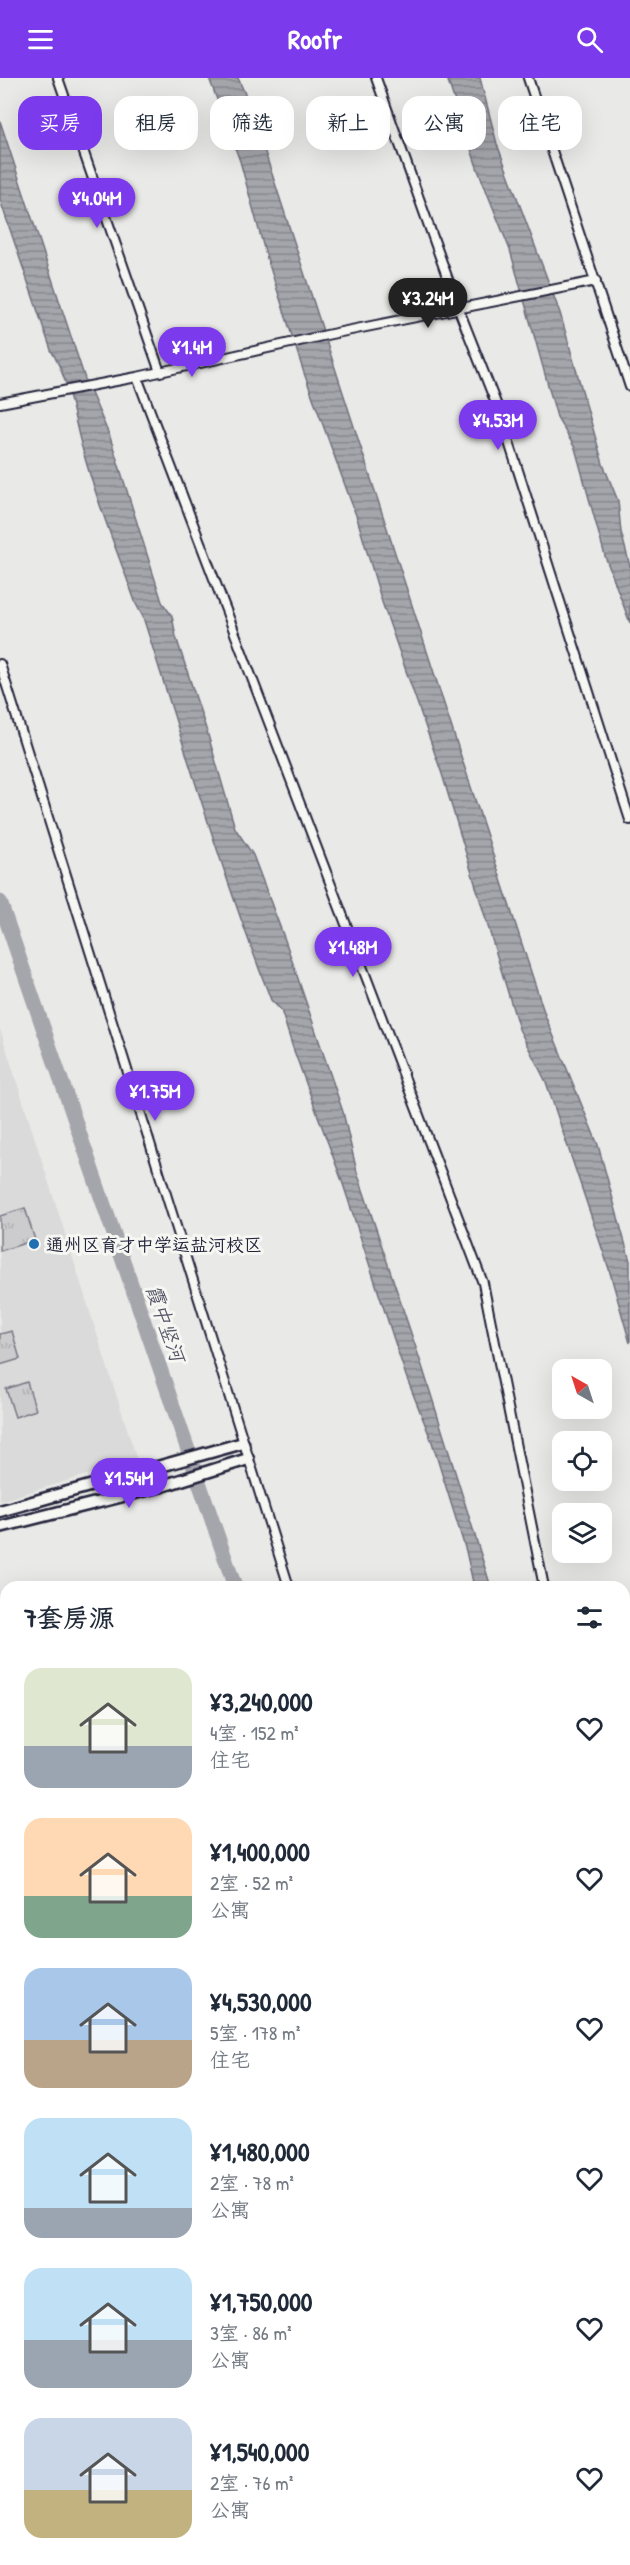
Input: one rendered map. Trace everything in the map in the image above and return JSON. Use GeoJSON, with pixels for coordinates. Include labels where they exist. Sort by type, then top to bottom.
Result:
{"type":"FeatureCollection","features":[{"type":"Feature","properties":{"kind":"street"},"geometry":{"type":"LineString","coordinates":[[58,78],[160,372]]}},
{"type":"Feature","properties":{"kind":"street"},"geometry":{"type":"LineString","coordinates":[[376,78],[459,310],[499,411],[630,820]]}},
{"type":"Feature","properties":{"kind":"street"},"geometry":{"type":"LineString","coordinates":[[528,78],[630,387]]}},
{"type":"Feature","properties":{"kind":"street"},"geometry":{"type":"LineString","coordinates":[[0,403],[137,377],[331,334],[596,281]]}},
{"type":"Feature","properties":{"kind":"street"},"geometry":{"type":"LineString","coordinates":[[137,377],[483,1283],[543,1581]]}},
{"type":"Feature","properties":{"kind":"street"},"geometry":{"type":"LineString","coordinates":[[0,664],[287,1581]]}},
{"type":"Feature","properties":{"kind":"street"},"geometry":{"type":"LineString","coordinates":[[0,1511],[243,1443]]}},
{"type":"Feature","properties":{"kind":"street"},"geometry":{"type":"LineString","coordinates":[[0,1527],[159,1487],[248,1459]]}},
{"type":"Feature","properties":{"kind":"shaded area"},"geometry":{"type":"Polygon","coordinates":[[[209,78],[238,78],[246,96],[216,96],[209,78]]]}},
{"type":"Feature","properties":{"kind":"shaded area"},"geometry":{"type":"Polygon","coordinates":[[[447,78],[480,78],[485,96],[453,96],[447,78]]]}},
{"type":"Feature","properties":{"kind":"shaded area"},"geometry":{"type":"Polygon","coordinates":[[[486,101],[498,150],[560,313],[603,464],[618,501],[621,532],[630,566],[630,623],[605,556],[575,448],[557,417],[510,250],[471,150],[486,150],[486,101]]]}},
{"type":"Feature","properties":{"kind":"shaded area"},"geometry":{"type":"Polygon","coordinates":[[[0,121],[85,379],[110,437],[162,602],[172,616],[176,637],[235,828],[253,855],[285,940],[343,1112],[357,1172],[422,1366],[489,1581],[473,1581],[466,1551],[432,1442],[406,1376],[342,1181],[281,1010],[271,1000],[236,905],[143,617],[136,604],[95,490],[63,374],[51,350],[0,200],[0,121]]]}},
{"type":"Feature","properties":{"kind":"shaded area"},"geometry":{"type":"Polygon","coordinates":[[[236,150],[264,150],[545,1015],[598,1145],[630,1261],[630,1343],[609,1269],[546,1082],[519,1029],[442,774],[382,602],[357,518],[304,373],[265,252],[236,150]]]}},
{"type":"Feature","properties":{"kind":"shaded area","name":"通州区育才中学运盐河校区"},"geometry":{"type":"Polygon","coordinates":[[[0,1029],[137,1460],[0,1501],[0,1029]]]}},
{"type":"Feature","properties":{"kind":"green space"},"geometry":{"type":"Polygon","coordinates":[[[25,1208],[35,1240],[0,1251],[0,1216],[25,1208]]]}},
{"type":"Feature","properties":{"kind":"green space"},"geometry":{"type":"Polygon","coordinates":[[[12,1331],[20,1359],[0,1365],[0,1334],[12,1331]]]}},
{"type":"Feature","properties":{"kind":"green space"},"geometry":{"type":"Polygon","coordinates":[[[27,1382],[36,1410],[15,1417],[6,1389],[27,1382]]]}},
{"type":"Feature","properties":{"kind":"waterway","name":"霞中竖河"},"geometry":{"type":"LineString","coordinates":[[0,902],[233,1581]]}},
{"type":"Feature","properties":{"kind":"place","name":"通州区育才中学运盐河校区"},"geometry":{"type":"Point","coordinates":[34,1244]}}]}
